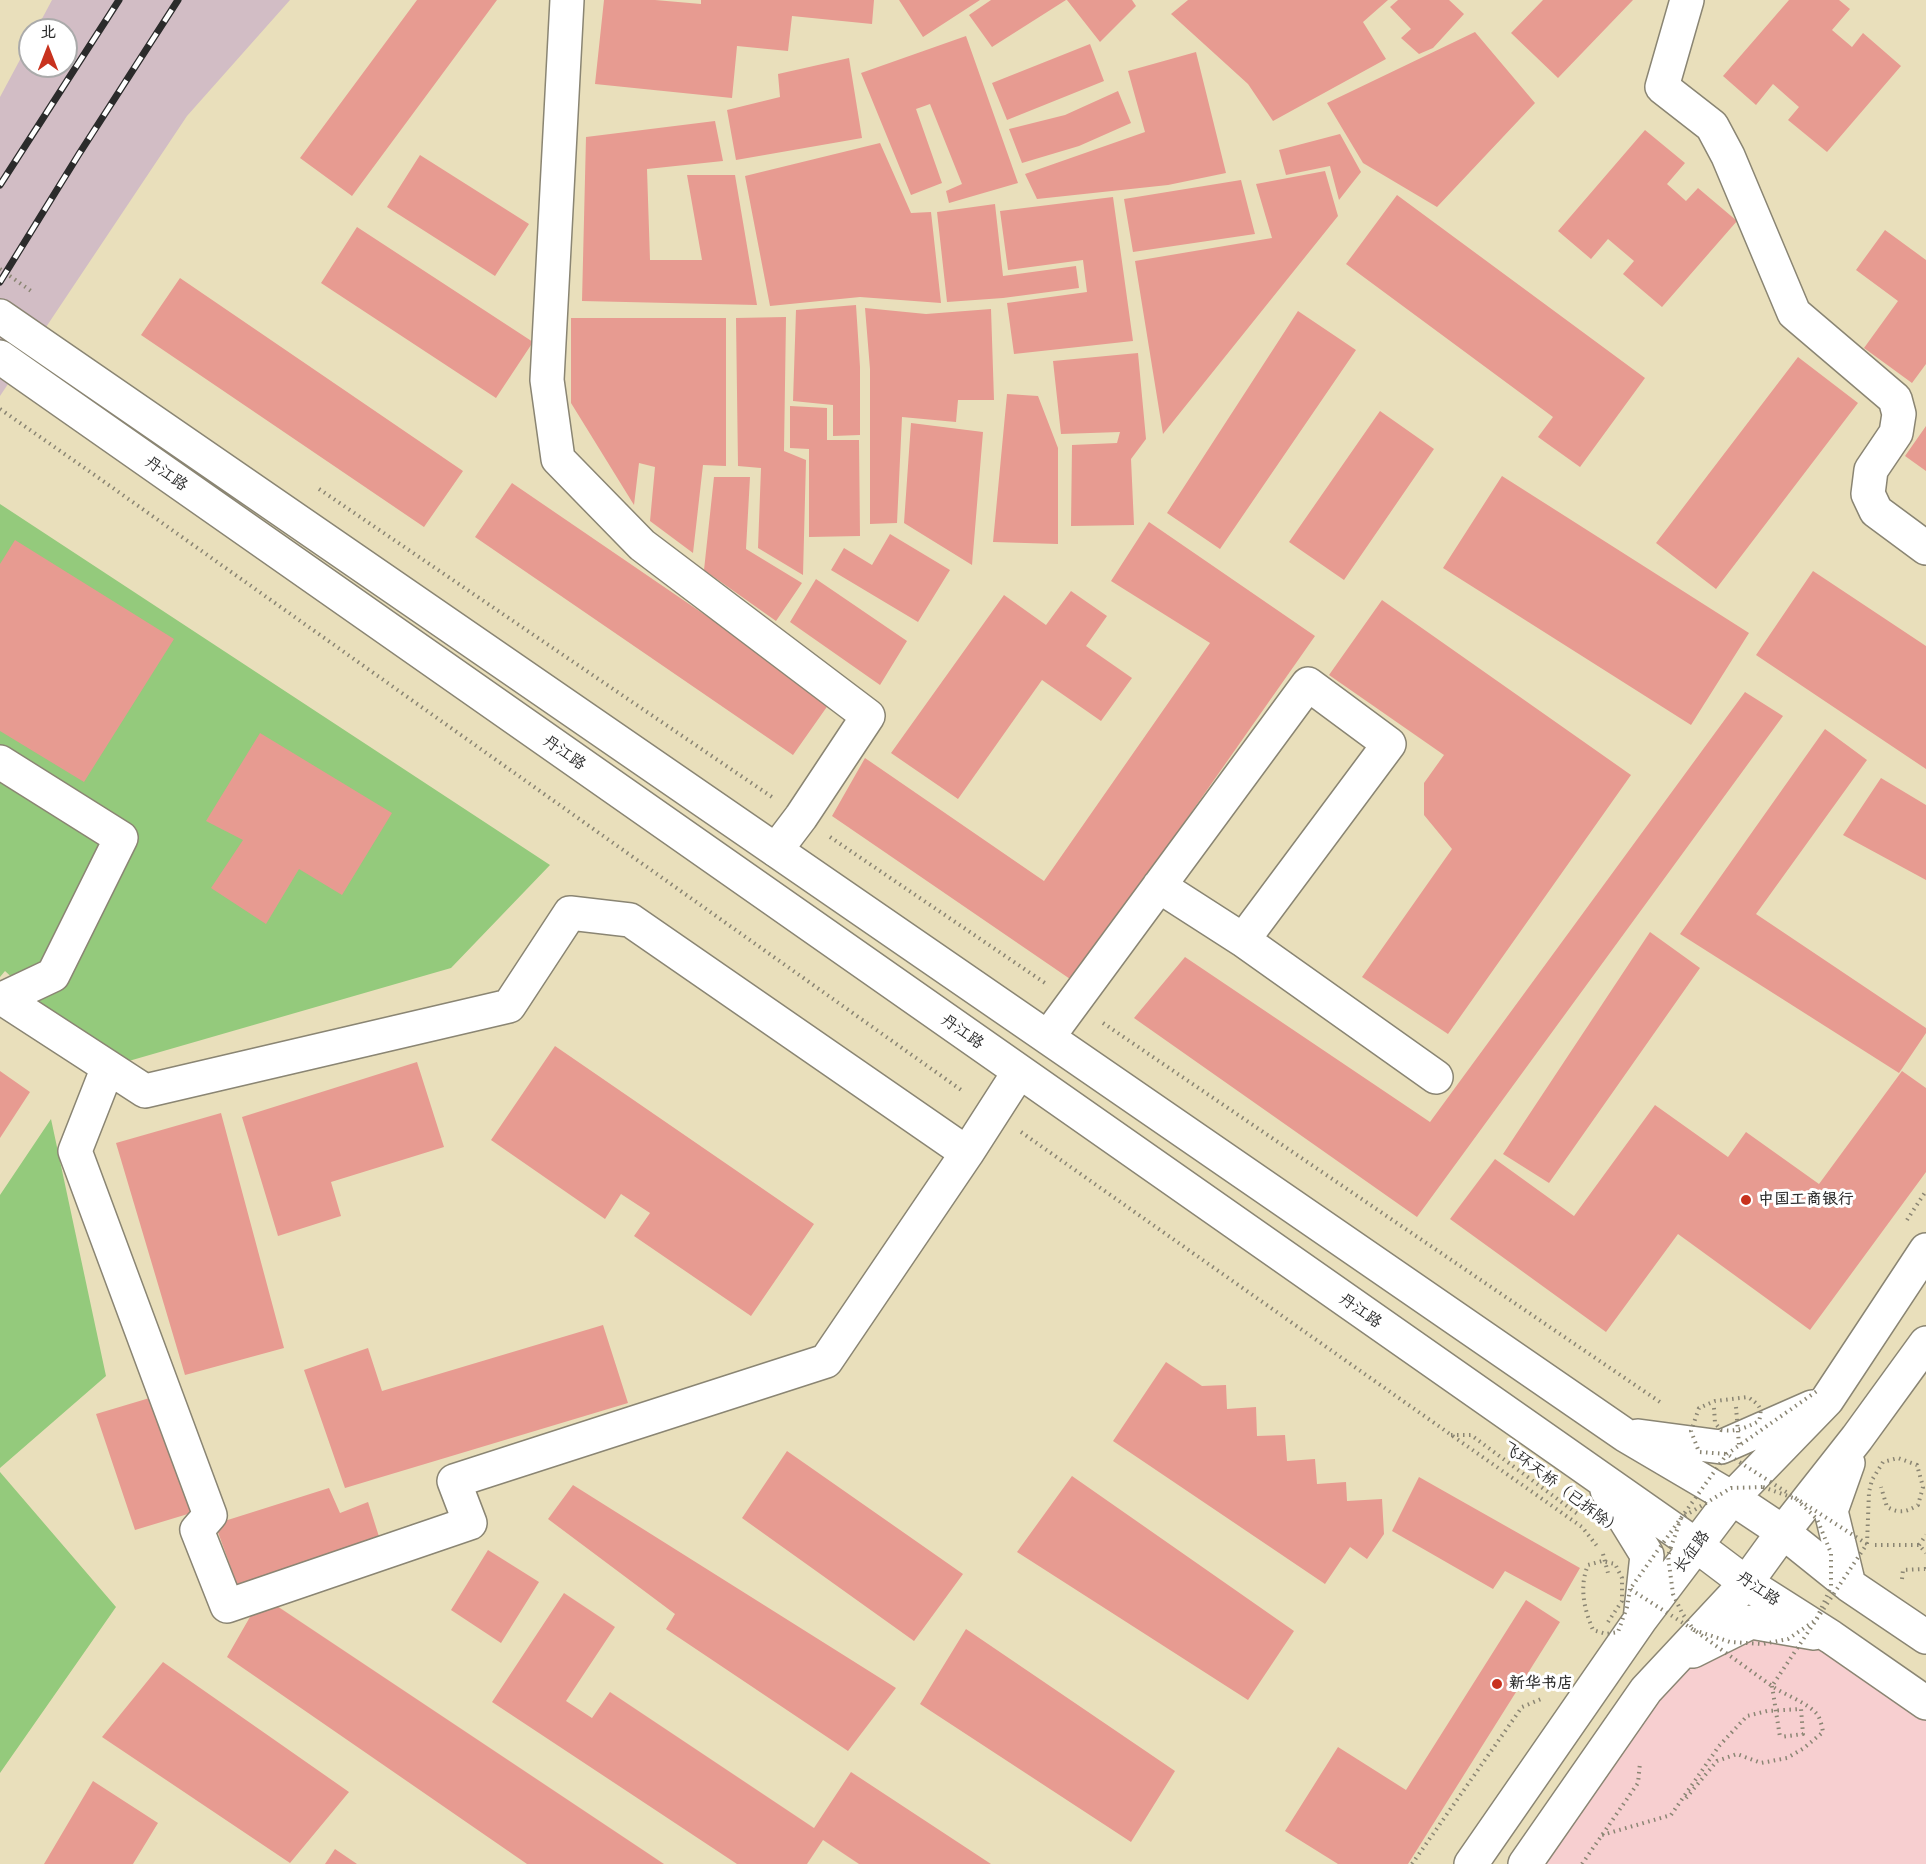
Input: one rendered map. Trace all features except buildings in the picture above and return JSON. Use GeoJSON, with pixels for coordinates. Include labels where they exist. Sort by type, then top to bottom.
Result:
{"type":"FeatureCollection","features":[{"type":"Feature","properties":{"kind":"main road"},"geometry":{"type":"LineString","coordinates":[[567,0],[548,380],[558,459],[642,545],[868,716],[801,817],[776,850]]}},
{"type":"Feature","properties":{"kind":"main road"},"geometry":{"type":"LineString","coordinates":[[1687,0],[1662,87],[1712,126],[1728,156],[1794,313],[1895,399],[1899,414],[1896,433],[1871,470],[1868,494],[1876,511],[1926,548]]}},
{"type":"Feature","properties":{"kind":"main road"},"geometry":{"type":"LineString","coordinates":[[0,316],[1625,1435],[1732,1498],[1783,1532],[1849,1585],[1926,1637]]}},
{"type":"Feature","properties":{"kind":"main road","name":"丹江路"},"geometry":{"type":"LineString","coordinates":[[0,357],[1697,1546],[1746,1583],[1823,1628],[1926,1703]]}},
{"type":"Feature","properties":{"kind":"main road"},"geometry":{"type":"LineString","coordinates":[[1048,1037],[1308,684],[1389,744],[1243,940]]}},
{"type":"Feature","properties":{"kind":"main road"},"geometry":{"type":"LineString","coordinates":[[0,762],[121,838],[53,975],[1,999]]}},
{"type":"Feature","properties":{"kind":"main road"},"geometry":{"type":"LineString","coordinates":[[1159,886],[1243,940],[1436,1077]]}},
{"type":"Feature","properties":{"kind":"main road"},"geometry":{"type":"LineString","coordinates":[[1,999],[145,1091],[509,1006],[570,913],[630,920],[967,1153]]}},
{"type":"Feature","properties":{"kind":"main road"},"geometry":{"type":"LineString","coordinates":[[108,1067],[75,1151],[210,1515],[197,1530],[227,1606],[470,1523],[454,1481],[826,1360],[967,1153],[1019,1072]]}},
{"type":"Feature","properties":{"kind":"main road","name":"长征路"},"geometry":{"type":"LineString","coordinates":[[1471,1864],[1641,1620],[1732,1498],[1822,1396],[1926,1250]]}},
{"type":"Feature","properties":{"kind":"main road"},"geometry":{"type":"LineString","coordinates":[[1526,1864],[1646,1690],[1746,1583],[1857,1438],[1926,1343]]}},
{"type":"Feature","properties":{"kind":"main road"},"geometry":{"type":"LineString","coordinates":[[1625,1435],[1720,1447],[1822,1396]]}},
{"type":"Feature","properties":{"kind":"main road"},"geometry":{"type":"LineString","coordinates":[[1849,1585],[1831,1511],[1857,1438]]}},
{"type":"Feature","properties":{"kind":"main road"},"geometry":{"type":"LineString","coordinates":[[1599,1479],[1647,1555],[1641,1620]]}},
{"type":"Feature","properties":{"kind":"main road"},"geometry":{"type":"LineString","coordinates":[[1676,1660],[1751,1622],[1823,1628]]}},
{"type":"Feature","properties":{"kind":"path"},"geometry":{"type":"LineString","coordinates":[[0,269],[38,296]]}},
{"type":"Feature","properties":{"kind":"path"},"geometry":{"type":"LineString","coordinates":[[0,409],[745,938],[1582,1527],[1603,1553],[1608,1575]]}},
{"type":"Feature","properties":{"kind":"path"},"geometry":{"type":"LineString","coordinates":[[318,488],[1660,1402],[1671,1404]]}},
{"type":"Feature","properties":{"kind":"path"},"geometry":{"type":"LineString","coordinates":[[1906,1221],[1926,1191]]}},
{"type":"Feature","properties":{"kind":"path"},"geometry":{"type":"LineString","coordinates":[[1727,1454],[1822,1396]]}},
{"type":"Feature","properties":{"kind":"path","name":"飞环天桥（已拆除）"},"geometry":{"type":"LineString","coordinates":[[1693,1406],[1714,1408],[1715,1423],[1720,1430],[1732,1431],[1744,1429],[1759,1421],[1762,1412],[1759,1405],[1748,1397],[1715,1401],[1699,1408],[1691,1431],[1699,1452],[1727,1454],[1867,1544],[1823,1628],[1772,1686]]}},
{"type":"Feature","properties":{"kind":"path"},"geometry":{"type":"LineString","coordinates":[[1726,1408],[1766,1402]]}},
{"type":"Feature","properties":{"kind":"path"},"geometry":{"type":"LineString","coordinates":[[1736,1407],[1739,1445]]}},
{"type":"Feature","properties":{"kind":"path","name":"飞环天桥（已拆除）"},"geometry":{"type":"LineString","coordinates":[[1451,1435],[1471,1435],[1586,1521]]}},
{"type":"Feature","properties":{"kind":"path","name":"飞环天桥（已拆除）"},"geometry":{"type":"LineString","coordinates":[[1630,1589],[1727,1454]]}},
{"type":"Feature","properties":{"kind":"path"},"geometry":{"type":"LineString","coordinates":[[1881,1487],[1887,1507],[1897,1512],[1906,1512],[1918,1505],[1923,1487],[1917,1465],[1898,1458],[1883,1462],[1872,1480],[1869,1492],[1867,1544],[1919,1545],[1926,1553]]}},
{"type":"Feature","properties":{"kind":"path","name":"飞环天桥（已拆除）"},"geometry":{"type":"LineString","coordinates":[[1763,1487],[1796,1499],[1817,1519],[1831,1553],[1831,1587],[1823,1628],[1763,1644],[1730,1642],[1694,1630],[1673,1594],[1668,1556],[1681,1518],[1731,1488],[1763,1487]]}},
{"type":"Feature","properties":{"kind":"path"},"geometry":{"type":"LineString","coordinates":[[1919,1545],[1926,1535]]}},
{"type":"Feature","properties":{"kind":"path","name":"飞环天桥（已拆除）"},"geometry":{"type":"LineString","coordinates":[[1608,1622],[1622,1601],[1622,1578],[1615,1564],[1602,1561],[1588,1565],[1583,1577],[1583,1593],[1587,1617],[1593,1630],[1606,1634],[1618,1632],[1627,1607],[1629,1580]]}},
{"type":"Feature","properties":{"kind":"path"},"geometry":{"type":"LineString","coordinates":[[1902,1582],[1904,1570],[1926,1570]]}},
{"type":"Feature","properties":{"kind":"path","name":"飞环天桥（已拆除）"},"geometry":{"type":"LineString","coordinates":[[1630,1589],[1818,1715],[1823,1732],[1804,1748],[1787,1758],[1761,1763],[1737,1754],[1718,1761],[1671,1815]]}},
{"type":"Feature","properties":{"kind":"path"},"geometry":{"type":"LineString","coordinates":[[1602,1638],[1611,1615],[1611,1603]]}},
{"type":"Feature","properties":{"kind":"path"},"geometry":{"type":"LineString","coordinates":[[1602,1835],[1671,1815],[1719,1746],[1747,1716],[1767,1711],[1801,1709],[1803,1734],[1780,1737],[1772,1686]]}},
{"type":"Feature","properties":{"kind":"path"},"geometry":{"type":"LineString","coordinates":[[1412,1864],[1522,1707],[1550,1695]]}},
{"type":"Feature","properties":{"kind":"shaded area"},"geometry":{"type":"Polygon","coordinates":[[[52,0],[290,0],[187,116],[0,396],[0,97],[18,63],[18,78],[78,78],[78,18],[42,18],[52,0]]]}},
{"type":"Feature","properties":{"kind":"shaded area"},"geometry":{"type":"Polygon","coordinates":[[[1746,1583],[1926,1703],[1926,1864],[1525,1864],[1746,1583]]]}},
{"type":"Feature","properties":{"kind":"green space"},"geometry":{"type":"Polygon","coordinates":[[[0,504],[550,865],[451,968],[108,1067],[5,971],[0,977],[0,504]]]}},
{"type":"Feature","properties":{"kind":"green space"},"geometry":{"type":"Polygon","coordinates":[[[51,1119],[106,1376],[0,1468],[0,1195],[51,1119]]]}},
{"type":"Feature","properties":{"kind":"green space"},"geometry":{"type":"Polygon","coordinates":[[[0,1472],[116,1607],[0,1773],[0,1472]]]}},
{"type":"Feature","properties":{"kind":"railway"},"geometry":{"type":"LineString","coordinates":[[0,185],[119,0]]}},
{"type":"Feature","properties":{"kind":"railway"},"geometry":{"type":"LineString","coordinates":[[0,282],[178,0]]}},
{"type":"Feature","properties":{"kind":"place","name":"中国工商银行"},"geometry":{"type":"Point","coordinates":[1746,1200]}},
{"type":"Feature","properties":{"kind":"place","name":"新华书店"},"geometry":{"type":"Point","coordinates":[1497,1684]}}]}
